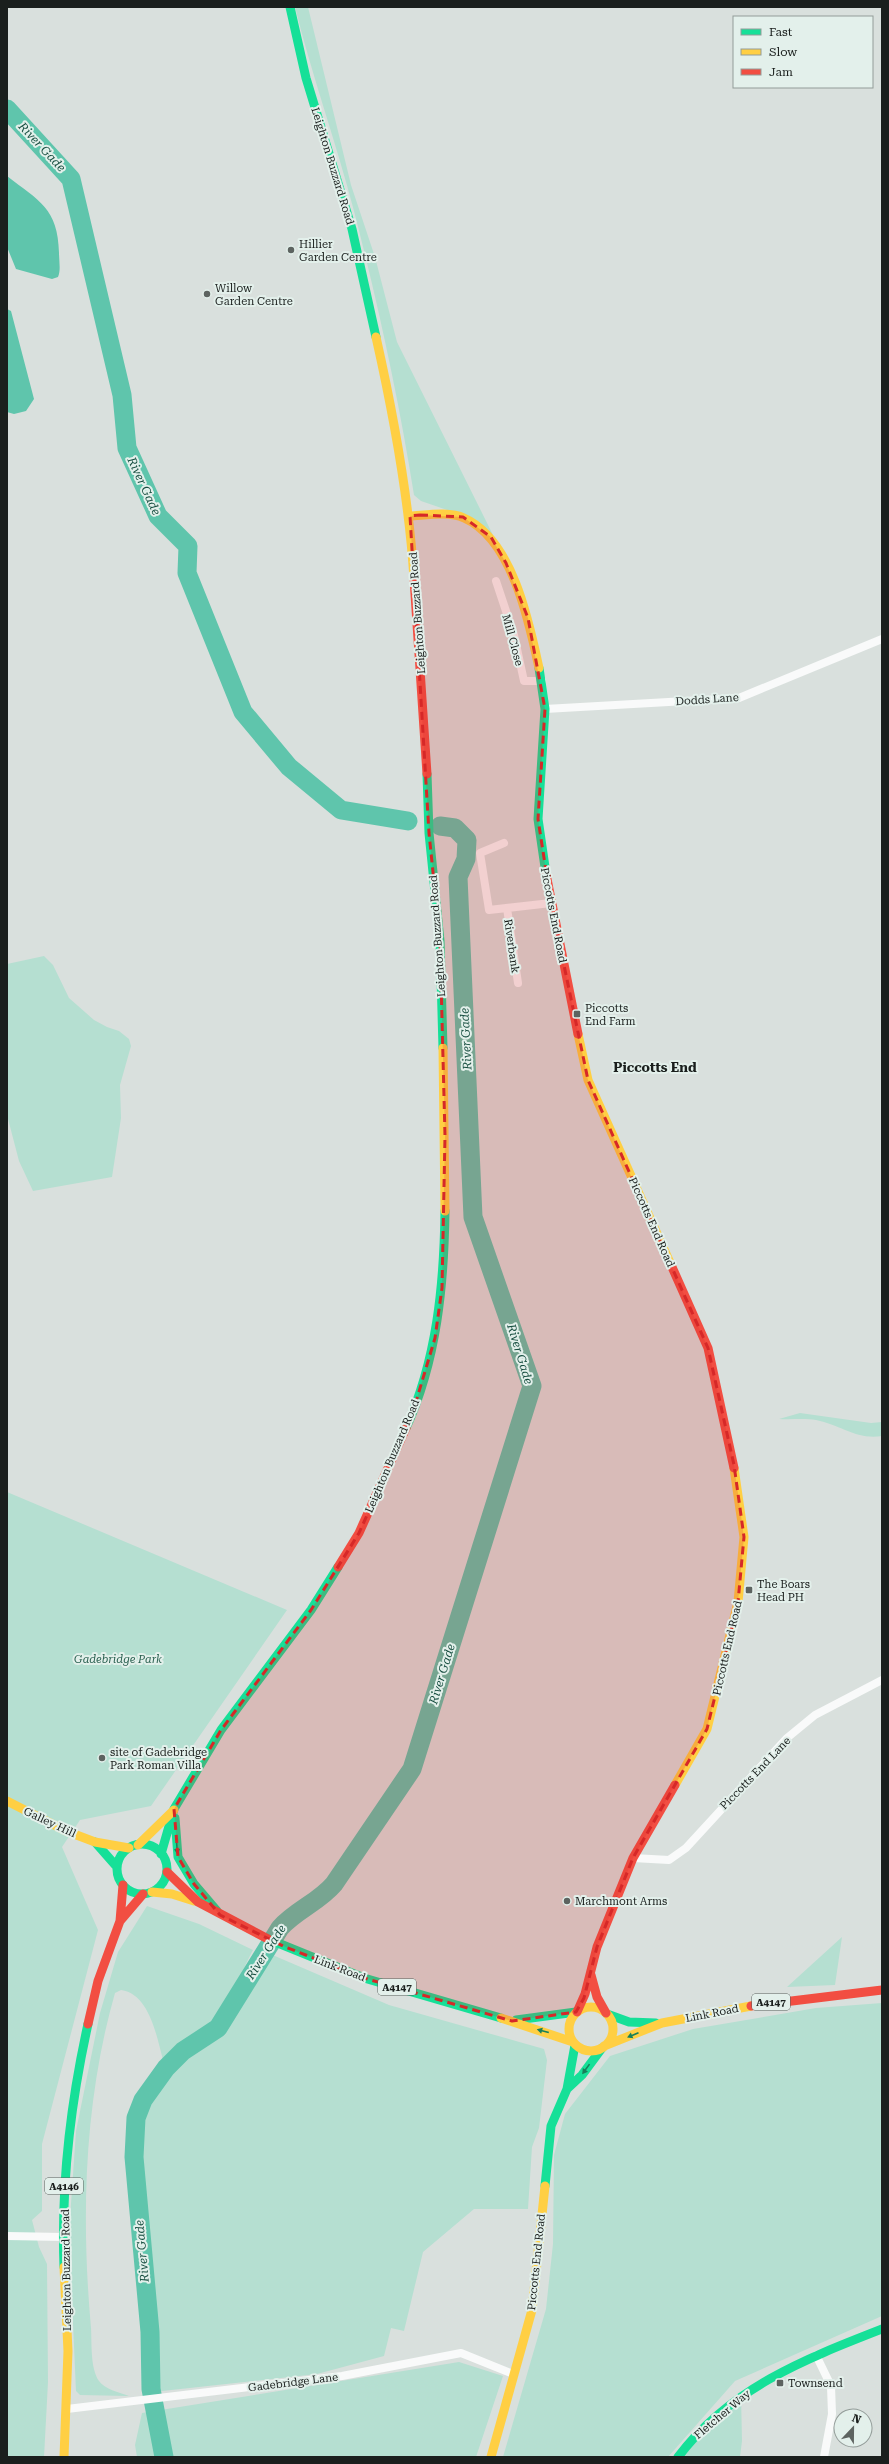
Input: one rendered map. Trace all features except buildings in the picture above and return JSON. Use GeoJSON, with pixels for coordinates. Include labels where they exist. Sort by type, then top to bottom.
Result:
{"type":"FeatureCollection","features":[{"type":"Feature","properties":{"kind":"main road","name":"Leighton Buzzard Road"},"geometry":{"type":"LineString","coordinates":[[138,1845],[174,1809],[221,1730],[311,1610],[359,1533],[412,1415],[435,1338],[442,1288],[446,1213],[440,949],[429,833],[427,756],[410,516],[388,388],[352,229],[306,78],[290,7]]}},
{"type":"Feature","properties":{"kind":"main road","name":"Piccotts End Road"},"geometry":{"type":"LineString","coordinates":[[410,516],[440,514],[463,517],[478,526],[491,537],[506,563],[528,618],[542,681],[545,709],[538,818],[551,903],[588,1080],[708,1348],[734,1465],[744,1537],[738,1602],[707,1730],[633,1858],[598,1947],[584,1998],[576,2012]]}},
{"type":"Feature","properties":{"kind":"main road","name":"Galley Hill"},"geometry":{"type":"LineString","coordinates":[[7,1801],[66,1831],[95,1842],[129,1848]]}},
{"type":"Feature","properties":{"kind":"main road","name":"Leighton Buzzard Road"},"geometry":{"type":"LineString","coordinates":[[162,1854],[174,1809]]}},
{"type":"Feature","properties":{"kind":"main road"},"geometry":{"type":"LineString","coordinates":[[174,1809],[178,1857],[194,1884],[220,1915]]}},
{"type":"Feature","properties":{"kind":"main road","name":"Galley Hill"},"geometry":{"type":"LineString","coordinates":[[95,1842],[117,1868]]}},
{"type":"Feature","properties":{"kind":"main road"},"geometry":{"type":"LineString","coordinates":[[138,1845],[147,1845],[162,1854],[166,1862],[167,1872],[164,1880],[148,1893],[131,1892],[123,1886],[119,1878],[117,1868],[122,1855],[129,1848],[138,1845]]}},
{"type":"Feature","properties":{"kind":"main road","name":"Link Road"},"geometry":{"type":"LineString","coordinates":[[167,1872],[198,1902]]}},
{"type":"Feature","properties":{"kind":"main road","name":"Leighton Buzzard Road"},"geometry":{"type":"LineString","coordinates":[[64,2457],[68,2351],[63,2237],[65,2164],[77,2075],[98,1981],[120,1921],[123,1886]]}},
{"type":"Feature","properties":{"kind":"main road","name":"Leighton Buzzard Road"},"geometry":{"type":"LineString","coordinates":[[120,1921],[148,1893]]}},
{"type":"Feature","properties":{"kind":"main road","name":"Link Road"},"geometry":{"type":"LineString","coordinates":[[148,1893],[172,1894],[198,1902],[248,1930],[283,1946],[364,1978],[512,2021],[574,2043],[591,2051],[662,2023],[779,2001],[882,1990]]}},
{"type":"Feature","properties":{"kind":"main road"},"geometry":{"type":"LineString","coordinates":[[590,1975],[597,1997],[612,2022],[612,2031],[603,2047]]}},
{"type":"Feature","properties":{"kind":"main road","name":"Link Road"},"geometry":{"type":"LineString","coordinates":[[512,2021],[576,2012],[592,2007],[606,2014],[629,2022],[662,2023]]}},
{"type":"Feature","properties":{"kind":"main road"},"geometry":{"type":"LineString","coordinates":[[574,2043],[568,2027],[576,2012]]}},
{"type":"Feature","properties":{"kind":"main road","name":"Piccotts End Road"},"geometry":{"type":"LineString","coordinates":[[491,2457],[532,2310],[551,2126],[567,2089],[574,2043]]}},
{"type":"Feature","properties":{"kind":"main road","name":"Piccotts End Road"},"geometry":{"type":"LineString","coordinates":[[567,2089],[582,2075],[603,2047]]}},
{"type":"Feature","properties":{"kind":"main road","name":"Fletcher Way"},"geometry":{"type":"LineString","coordinates":[[678,2457],[690,2441],[741,2395],[779,2373],[816,2355],[882,2329]]}},
{"type":"Feature","properties":{"kind":"street","name":"Mill Close"},"geometry":{"type":"LineString","coordinates":[[496,581],[514,635],[524,681],[542,681]]}},
{"type":"Feature","properties":{"kind":"street","name":"Dodds Lane"},"geometry":{"type":"LineString","coordinates":[[545,709],[739,698],[882,639]]}},
{"type":"Feature","properties":{"kind":"street","name":"Riverbank"},"geometry":{"type":"LineString","coordinates":[[504,843],[480,853],[489,910],[551,903]]}},
{"type":"Feature","properties":{"kind":"street","name":"Riverbank"},"geometry":{"type":"LineString","coordinates":[[507,908],[518,983]]}},
{"type":"Feature","properties":{"kind":"street","name":"Piccotts End Lane"},"geometry":{"type":"LineString","coordinates":[[633,1858],[669,1860],[686,1848],[787,1738],[815,1715],[882,1680]]}},
{"type":"Feature","properties":{"kind":"street"},"geometry":{"type":"LineString","coordinates":[[7,2236],[63,2237]]}},
{"type":"Feature","properties":{"kind":"street","name":"Gadebridge Lane"},"geometry":{"type":"LineString","coordinates":[[66,2409],[342,2376],[461,2353],[513,2374]]}},
{"type":"Feature","properties":{"kind":"street"},"geometry":{"type":"LineString","coordinates":[[816,2355],[831,2386],[832,2414],[824,2457]]}},
{"type":"Feature","properties":{"kind":"highlighted area"},"geometry":{"type":"Polygon","coordinates":[[[410,516],[463,517],[491,537],[506,563],[528,618],[545,709],[538,819],[551,903],[588,1080],[708,1348],[734,1465],[744,1537],[738,1602],[707,1729],[633,1858],[597,1947],[584,1998],[576,2012],[512,2021],[364,1978],[283,1946],[220,1915],[194,1884],[178,1857],[174,1809],[221,1730],[311,1610],[359,1533],[412,1415],[435,1338],[442,1288],[445,1136],[440,941],[429,833],[410,516]]]}},
{"type":"Feature","properties":{"kind":"green space"},"geometry":{"type":"Polygon","coordinates":[[[295,7],[308,7],[351,185],[375,257],[397,342],[493,535],[456,513],[421,501],[414,495],[395,388],[363,246],[347,185],[295,7]]]}},
{"type":"Feature","properties":{"kind":"green space"},"geometry":{"type":"Polygon","coordinates":[[[44,956],[53,965],[69,998],[94,1020],[119,1031],[129,1039],[131,1046],[120,1085],[121,1118],[112,1177],[33,1191],[19,1161],[7,1115],[7,964],[44,956]]]}},
{"type":"Feature","properties":{"kind":"green space"},"geometry":{"type":"Polygon","coordinates":[[[800,1413],[871,1423],[882,1422],[882,1436],[864,1436],[816,1420],[779,1419],[800,1413]]]}},
{"type":"Feature","properties":{"kind":"green space","name":"Gadebridge Park"},"geometry":{"type":"Polygon","coordinates":[[[7,1492],[287,1610],[151,1806],[80,1820],[62,1847],[98,1930],[42,2144],[42,2211],[32,2220],[39,2247],[47,2264],[48,2382],[44,2457],[7,2457],[7,1492]]]}},
{"type":"Feature","properties":{"kind":"green space"},"geometry":{"type":"Polygon","coordinates":[[[147,1906],[199,1924],[253,1950],[223,2008],[209,2024],[163,2060],[155,2029],[145,2008],[131,1993],[121,1990],[115,1993],[97,2075],[91,2117],[86,2202],[86,2244],[94,2369],[101,2384],[129,2396],[80,2395],[76,2391],[69,2233],[76,2131],[100,2013],[118,1952],[147,1906]]]}},
{"type":"Feature","properties":{"kind":"green space"},"geometry":{"type":"Polygon","coordinates":[[[842,1937],[835,1985],[787,1987],[842,1937]]]}},
{"type":"Feature","properties":{"kind":"green space"},"geometry":{"type":"Polygon","coordinates":[[[261,1950],[389,2005],[544,2049],[547,2060],[539,2128],[532,2147],[528,2209],[474,2209],[423,2252],[404,2331],[391,2328],[384,2356],[317,2374],[153,2392],[155,2357],[137,2163],[139,2124],[146,2105],[158,2085],[183,2059],[218,2038],[227,2027],[266,1953],[261,1950]]]}},
{"type":"Feature","properties":{"kind":"green space"},"geometry":{"type":"Polygon","coordinates":[[[882,2003],[882,2316],[735,2381],[668,2457],[503,2457],[546,2309],[553,2244],[554,2155],[565,2114],[610,2056],[693,2029],[816,2008],[882,2003]]]}},
{"type":"Feature","properties":{"kind":"green space"},"geometry":{"type":"Polygon","coordinates":[[[459,2362],[503,2376],[476,2457],[137,2457],[135,2445],[142,2413],[459,2362]]]}},
{"type":"Feature","properties":{"kind":"green space"},"geometry":{"type":"Polygon","coordinates":[[[741,2395],[742,2441],[740,2457],[678,2457],[741,2395]]]}},
{"type":"Feature","properties":{"kind":"shaded area"},"geometry":{"type":"Polygon","coordinates":[[[7,176],[37,199],[51,215],[58,238],[60,265],[58,277],[52,279],[16,269],[7,247],[7,176]]]}},
{"type":"Feature","properties":{"kind":"shaded area"},"geometry":{"type":"Polygon","coordinates":[[[7,309],[11,311],[34,399],[26,411],[14,414],[7,412],[7,309]]]}},
{"type":"Feature","properties":{"kind":"waterway","name":"River Gade"},"geometry":{"type":"LineString","coordinates":[[7,109],[71,179],[122,395],[127,448],[158,516],[188,546],[187,573],[243,712],[289,767],[341,810],[408,821]]}},
{"type":"Feature","properties":{"kind":"waterway","name":"River Gade"},"geometry":{"type":"LineString","coordinates":[[164,2457],[151,2389],[150,2332],[134,2157],[136,2118],[143,2100],[166,2068],[183,2051],[218,2028],[280,1928],[334,1884],[412,1769],[532,1386],[473,1217],[458,877],[466,859],[467,840],[455,828],[440,826]]}},
{"type":"Feature","properties":{"kind":"traffic: fast"},"geometry":{"type":"LineString","coordinates":[[290,7],[306,78],[352,229],[376,337]]}},
{"type":"Feature","properties":{"kind":"traffic: fast"},"geometry":{"type":"LineString","coordinates":[[539,668],[545,709],[538,819],[546,874]]}},
{"type":"Feature","properties":{"kind":"traffic: fast"},"geometry":{"type":"LineString","coordinates":[[427,774],[429,833],[440,941],[443,1048]]}},
{"type":"Feature","properties":{"kind":"traffic: fast"},"geometry":{"type":"LineString","coordinates":[[406,1428],[417,1402],[425,1376],[437,1322],[443,1267],[445,1211]]}},
{"type":"Feature","properties":{"kind":"traffic: fast"},"geometry":{"type":"LineString","coordinates":[[161,1854],[174,1809],[221,1730],[311,1610],[338,1567]]}},
{"type":"Feature","properties":{"kind":"traffic: fast"},"geometry":{"type":"LineString","coordinates":[[175,1818],[178,1857],[194,1884],[217,1911]]}},
{"type":"Feature","properties":{"kind":"traffic: fast"},"geometry":{"type":"LineString","coordinates":[[95,1842],[117,1867]]}},
{"type":"Feature","properties":{"kind":"traffic: fast"},"geometry":{"type":"LineString","coordinates":[[142,1844],[151,1846],[162,1855],[167,1869],[165,1878],[156,1889],[142,1894],[133,1892],[122,1883],[117,1869],[119,1860],[128,1849],[142,1844]]}},
{"type":"Feature","properties":{"kind":"traffic: fast"},"geometry":{"type":"LineString","coordinates":[[268,1939],[364,1978],[501,2018]]}},
{"type":"Feature","properties":{"kind":"traffic: fast"},"geometry":{"type":"LineString","coordinates":[[516,2020],[576,2012]]}},
{"type":"Feature","properties":{"kind":"traffic: fast"},"geometry":{"type":"LineString","coordinates":[[607,2014],[629,2022],[656,2023]]}},
{"type":"Feature","properties":{"kind":"traffic: fast"},"geometry":{"type":"LineString","coordinates":[[64,2267],[63,2236],[68,2145],[76,2085],[88,2024]]}},
{"type":"Feature","properties":{"kind":"traffic: fast"},"geometry":{"type":"LineString","coordinates":[[545,2186],[551,2126],[567,2089],[575,2045]]}},
{"type":"Feature","properties":{"kind":"traffic: fast"},"geometry":{"type":"LineString","coordinates":[[567,2089],[582,2075],[602,2048]]}},
{"type":"Feature","properties":{"kind":"traffic: fast"},"geometry":{"type":"LineString","coordinates":[[678,2457],[699,2433],[721,2412],[745,2394],[797,2364],[882,2329]]}},
{"type":"Feature","properties":{"kind":"traffic: slow"},"geometry":{"type":"LineString","coordinates":[[376,337],[389,397],[405,487],[414,579]]}},
{"type":"Feature","properties":{"kind":"traffic: slow"},"geometry":{"type":"LineString","coordinates":[[410,516],[438,514],[458,516],[464,518],[481,529],[495,544],[516,583],[524,605],[539,668]]}},
{"type":"Feature","properties":{"kind":"traffic: slow"},"geometry":{"type":"LineString","coordinates":[[578,1034],[588,1080],[672,1267]]}},
{"type":"Feature","properties":{"kind":"traffic: slow"},"geometry":{"type":"LineString","coordinates":[[443,1048],[445,1211]]}},
{"type":"Feature","properties":{"kind":"traffic: slow"},"geometry":{"type":"LineString","coordinates":[[675,1785],[707,1729],[738,1602],[744,1537],[734,1468]]}},
{"type":"Feature","properties":{"kind":"traffic: slow"},"geometry":{"type":"LineString","coordinates":[[7,1801],[66,1831],[95,1842],[129,1848]]}},
{"type":"Feature","properties":{"kind":"traffic: slow"},"geometry":{"type":"LineString","coordinates":[[138,1845],[174,1810]]}},
{"type":"Feature","properties":{"kind":"traffic: slow"},"geometry":{"type":"LineString","coordinates":[[152,1892],[172,1894],[194,1901]]}},
{"type":"Feature","properties":{"kind":"traffic: slow"},"geometry":{"type":"LineString","coordinates":[[604,2046],[662,2023],[751,2006]]}},
{"type":"Feature","properties":{"kind":"traffic: slow"},"geometry":{"type":"LineString","coordinates":[[587,2007],[595,2007],[607,2013],[613,2025],[613,2029],[613,2033],[607,2045],[595,2051],[587,2051],[575,2045],[569,2033],[569,2025],[575,2013],[587,2007]]}},
{"type":"Feature","properties":{"kind":"traffic: slow"},"geometry":{"type":"LineString","coordinates":[[501,2018],[573,2042]]}},
{"type":"Feature","properties":{"kind":"traffic: slow"},"geometry":{"type":"LineString","coordinates":[[491,2457],[532,2310],[545,2186]]}},
{"type":"Feature","properties":{"kind":"traffic: slow"},"geometry":{"type":"LineString","coordinates":[[64,2267],[68,2351],[64,2457]]}},
{"type":"Feature","properties":{"kind":"traffic: jam"},"geometry":{"type":"LineString","coordinates":[[414,579],[427,774]]}},
{"type":"Feature","properties":{"kind":"traffic: jam"},"geometry":{"type":"LineString","coordinates":[[546,874],[578,1034]]}},
{"type":"Feature","properties":{"kind":"traffic: jam"},"geometry":{"type":"LineString","coordinates":[[672,1267],[708,1348],[734,1468]]}},
{"type":"Feature","properties":{"kind":"traffic: jam"},"geometry":{"type":"LineString","coordinates":[[338,1567],[359,1533],[406,1428]]}},
{"type":"Feature","properties":{"kind":"traffic: jam"},"geometry":{"type":"LineString","coordinates":[[577,2012],[585,1994],[597,1947],[633,1858],[675,1785]]}},
{"type":"Feature","properties":{"kind":"traffic: jam"},"geometry":{"type":"LineString","coordinates":[[167,1872],[198,1902],[268,1939]]}},
{"type":"Feature","properties":{"kind":"traffic: jam"},"geometry":{"type":"LineString","coordinates":[[88,2024],[98,1981],[120,1921],[123,1885]]}},
{"type":"Feature","properties":{"kind":"traffic: jam"},"geometry":{"type":"LineString","coordinates":[[120,1921],[143,1894]]}},
{"type":"Feature","properties":{"kind":"traffic: jam"},"geometry":{"type":"LineString","coordinates":[[591,1975],[597,1997],[606,2013]]}},
{"type":"Feature","properties":{"kind":"traffic: jam"},"geometry":{"type":"LineString","coordinates":[[751,2006],[882,1990]]}},
{"type":"Feature","properties":{"kind":"place","name":"Hillier Garden Centre"},"geometry":{"type":"Point","coordinates":[291,250]}},
{"type":"Feature","properties":{"kind":"place","name":"Willow Garden Centre"},"geometry":{"type":"Point","coordinates":[207,294]}},
{"type":"Feature","properties":{"kind":"place","name":"Piccotts End Farm"},"geometry":{"type":"Point","coordinates":[577,1014]}},
{"type":"Feature","properties":{"kind":"place","name":"The Boars Head PH"},"geometry":{"type":"Point","coordinates":[749,1590]}},
{"type":"Feature","properties":{"kind":"place","name":"site of Gadebridge Park Roman Villa"},"geometry":{"type":"Point","coordinates":[102,1758]}},
{"type":"Feature","properties":{"kind":"place","name":"Marchmont Arms"},"geometry":{"type":"Point","coordinates":[567,1901]}},
{"type":"Feature","properties":{"kind":"place","name":"Townsend"},"geometry":{"type":"Point","coordinates":[780,2383]}},
{"type":"Feature","properties":{"kind":"district","name":"Piccotts End"},"geometry":{"type":"Point","coordinates":[655,1067]}}]}
